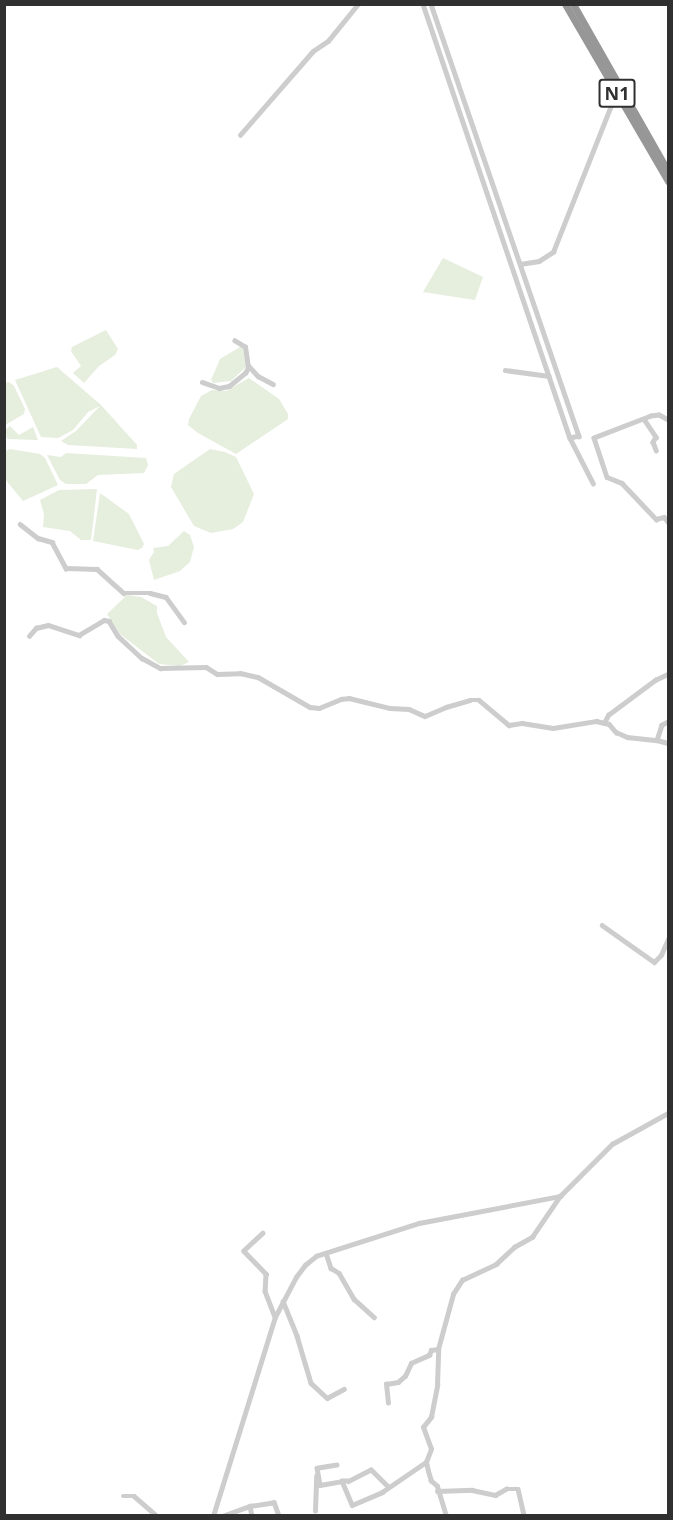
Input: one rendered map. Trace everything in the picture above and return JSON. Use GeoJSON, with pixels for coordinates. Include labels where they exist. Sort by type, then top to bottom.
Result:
{"type":"FeatureCollection","features":[{"type":"Feature","properties":{"kind":"highway","name":"N1"},"geometry":{"type":"LineString","coordinates":[[565,4],[669,181]]}},
{"type":"Feature","properties":{"kind":"highway","name":"N1"},"geometry":{"type":"LineString","coordinates":[[573,4],[669,171]]}},
{"type":"Feature","properties":{"kind":"street"},"geometry":{"type":"LineString","coordinates":[[240,135],[313,51],[328,41],[358,4]]}},
{"type":"Feature","properties":{"kind":"street"},"geometry":{"type":"LineString","coordinates":[[423,4],[570,438],[593,483]]}},
{"type":"Feature","properties":{"kind":"street"},"geometry":{"type":"LineString","coordinates":[[431,4],[579,436],[570,438]]}},
{"type":"Feature","properties":{"kind":"street"},"geometry":{"type":"LineString","coordinates":[[520,264],[539,261],[553,252],[616,92]]}},
{"type":"Feature","properties":{"kind":"street"},"geometry":{"type":"LineString","coordinates":[[202,382],[210,387],[228,386],[245,373],[248,365],[245,347],[235,340]]}},
{"type":"Feature","properties":{"kind":"street"},"geometry":{"type":"LineString","coordinates":[[248,365],[258,376],[273,384]]}},
{"type":"Feature","properties":{"kind":"street"},"geometry":{"type":"LineString","coordinates":[[505,370],[549,376]]}},
{"type":"Feature","properties":{"kind":"street"},"geometry":{"type":"LineString","coordinates":[[669,420],[659,415],[594,438],[607,477],[622,483],[656,519],[664,517],[669,522]]}},
{"type":"Feature","properties":{"kind":"street"},"geometry":{"type":"LineString","coordinates":[[644,419],[656,437],[653,442],[656,450]]}},
{"type":"Feature","properties":{"kind":"street"},"geometry":{"type":"LineString","coordinates":[[20,524],[38,538],[52,542],[66,568],[97,569],[124,593],[150,593],[166,597],[184,622]]}},
{"type":"Feature","properties":{"kind":"street"},"geometry":{"type":"LineString","coordinates":[[29,636],[32,631],[48,625],[79,635],[104,620],[109,621],[118,636],[142,658],[160,668],[206,667],[217,674],[240,673],[258,676],[310,707],[319,708],[349,698],[390,708],[409,709],[425,716],[446,707],[470,700],[479,700],[509,725],[522,723],[554,728],[580,722],[604,723],[627,737],[669,743]]}},
{"type":"Feature","properties":{"kind":"street"},"geometry":{"type":"LineString","coordinates":[[604,723],[608,715],[655,680],[669,674]]}},
{"type":"Feature","properties":{"kind":"street"},"geometry":{"type":"LineString","coordinates":[[657,740],[662,725],[669,722]]}},
{"type":"Feature","properties":{"kind":"street"},"geometry":{"type":"LineString","coordinates":[[602,925],[654,962],[661,955],[669,939]]}},
{"type":"Feature","properties":{"kind":"street"},"geometry":{"type":"LineString","coordinates":[[342,1481],[352,1505],[388,1487],[426,1462],[432,1449],[423,1427],[431,1417],[437,1385],[438,1349],[456,1285],[472,1274],[496,1264],[514,1246],[532,1238],[560,1196],[612,1144],[669,1113]]}},
{"type":"Feature","properties":{"kind":"street"},"geometry":{"type":"LineString","coordinates":[[213,1515],[275,1317],[305,1264],[326,1253],[419,1223],[560,1196]]}},
{"type":"Feature","properties":{"kind":"street"},"geometry":{"type":"LineString","coordinates":[[263,1233],[244,1251],[266,1275],[265,1291],[275,1317]]}},
{"type":"Feature","properties":{"kind":"street"},"geometry":{"type":"LineString","coordinates":[[326,1253],[331,1268],[339,1273],[354,1299],[374,1317]]}},
{"type":"Feature","properties":{"kind":"street"},"geometry":{"type":"LineString","coordinates":[[283,1301],[297,1336],[311,1383],[327,1398],[344,1389]]}},
{"type":"Feature","properties":{"kind":"street"},"geometry":{"type":"LineString","coordinates":[[388,1403],[386,1384],[398,1382],[405,1376],[411,1363],[429,1355],[432,1350],[438,1349]]}},
{"type":"Feature","properties":{"kind":"street"},"geometry":{"type":"LineString","coordinates":[[426,1462],[429,1477],[437,1486],[446,1515]]}},
{"type":"Feature","properties":{"kind":"street"},"geometry":{"type":"LineString","coordinates":[[317,1470],[337,1465]]}},
{"type":"Feature","properties":{"kind":"street"},"geometry":{"type":"LineString","coordinates":[[317,1470],[320,1485],[349,1481],[371,1470],[388,1487]]}},
{"type":"Feature","properties":{"kind":"street"},"geometry":{"type":"LineString","coordinates":[[315,1511],[317,1470]]}},
{"type":"Feature","properties":{"kind":"street"},"geometry":{"type":"LineString","coordinates":[[437,1491],[472,1490],[495,1496],[506,1489],[519,1489],[524,1515]]}},
{"type":"Feature","properties":{"kind":"street"},"geometry":{"type":"LineString","coordinates":[[123,1496],[134,1496],[157,1515]]}},
{"type":"Feature","properties":{"kind":"street"},"geometry":{"type":"LineString","coordinates":[[222,1515],[250,1506],[274,1502],[279,1515]]}},
{"type":"Feature","properties":{"kind":"street"},"geometry":{"type":"LineString","coordinates":[[250,1506],[252,1515]]}},
{"type":"Feature","properties":{"kind":"green space"},"geometry":{"type":"Polygon","coordinates":[[[443,258],[483,277],[475,300],[423,292],[443,258]]]}},
{"type":"Feature","properties":{"kind":"green space"},"geometry":{"type":"Polygon","coordinates":[[[106,330],[118,349],[115,355],[99,366],[84,383],[73,373],[81,366],[71,351],[72,347],[106,330]]]}},
{"type":"Feature","properties":{"kind":"green space"},"geometry":{"type":"Polygon","coordinates":[[[240,347],[243,348],[246,367],[231,381],[213,383],[211,380],[220,359],[240,347]]]}},
{"type":"Feature","properties":{"kind":"green space"},"geometry":{"type":"Polygon","coordinates":[[[57,367],[101,405],[137,445],[137,449],[68,445],[61,441],[76,431],[100,406],[88,412],[73,430],[58,438],[41,437],[15,380],[57,367]]]}},
{"type":"Feature","properties":{"kind":"green space"},"geometry":{"type":"Polygon","coordinates":[[[249,378],[279,399],[288,414],[288,419],[236,454],[198,433],[188,425],[189,419],[201,396],[212,390],[226,391],[249,378]]]}},
{"type":"Feature","properties":{"kind":"green space"},"geometry":{"type":"Polygon","coordinates":[[[9,382],[14,386],[25,409],[24,414],[5,425],[5,383],[9,382]]]}},
{"type":"Feature","properties":{"kind":"green space"},"geometry":{"type":"Polygon","coordinates":[[[10,426],[19,435],[33,427],[38,440],[7,439],[5,430],[10,426]]]}},
{"type":"Feature","properties":{"kind":"green space"},"geometry":{"type":"Polygon","coordinates":[[[10,449],[40,454],[45,458],[58,485],[23,501],[5,479],[5,451],[10,449]]]}},
{"type":"Feature","properties":{"kind":"green space"},"geometry":{"type":"Polygon","coordinates":[[[210,449],[236,457],[254,494],[243,522],[233,529],[211,533],[194,526],[171,487],[174,474],[210,449]]]}},
{"type":"Feature","properties":{"kind":"green space"},"geometry":{"type":"Polygon","coordinates":[[[66,453],[146,458],[148,465],[144,473],[98,475],[86,484],[66,484],[60,480],[47,455],[61,457],[66,453]]]}},
{"type":"Feature","properties":{"kind":"green space"},"geometry":{"type":"Polygon","coordinates":[[[97,489],[91,540],[81,540],[70,531],[43,527],[44,514],[40,500],[59,490],[97,489]]]}},
{"type":"Feature","properties":{"kind":"green space"},"geometry":{"type":"Polygon","coordinates":[[[100,493],[129,514],[144,544],[142,548],[138,550],[93,541],[100,493]]]}},
{"type":"Feature","properties":{"kind":"green space"},"geometry":{"type":"Polygon","coordinates":[[[184,531],[190,535],[194,547],[190,562],[180,571],[154,580],[149,560],[154,552],[153,548],[168,546],[184,531]]]}},
{"type":"Feature","properties":{"kind":"green space"},"geometry":{"type":"Polygon","coordinates":[[[127,595],[141,597],[157,606],[157,613],[166,637],[189,662],[180,666],[159,664],[120,634],[107,614],[127,595]]]}}]}
